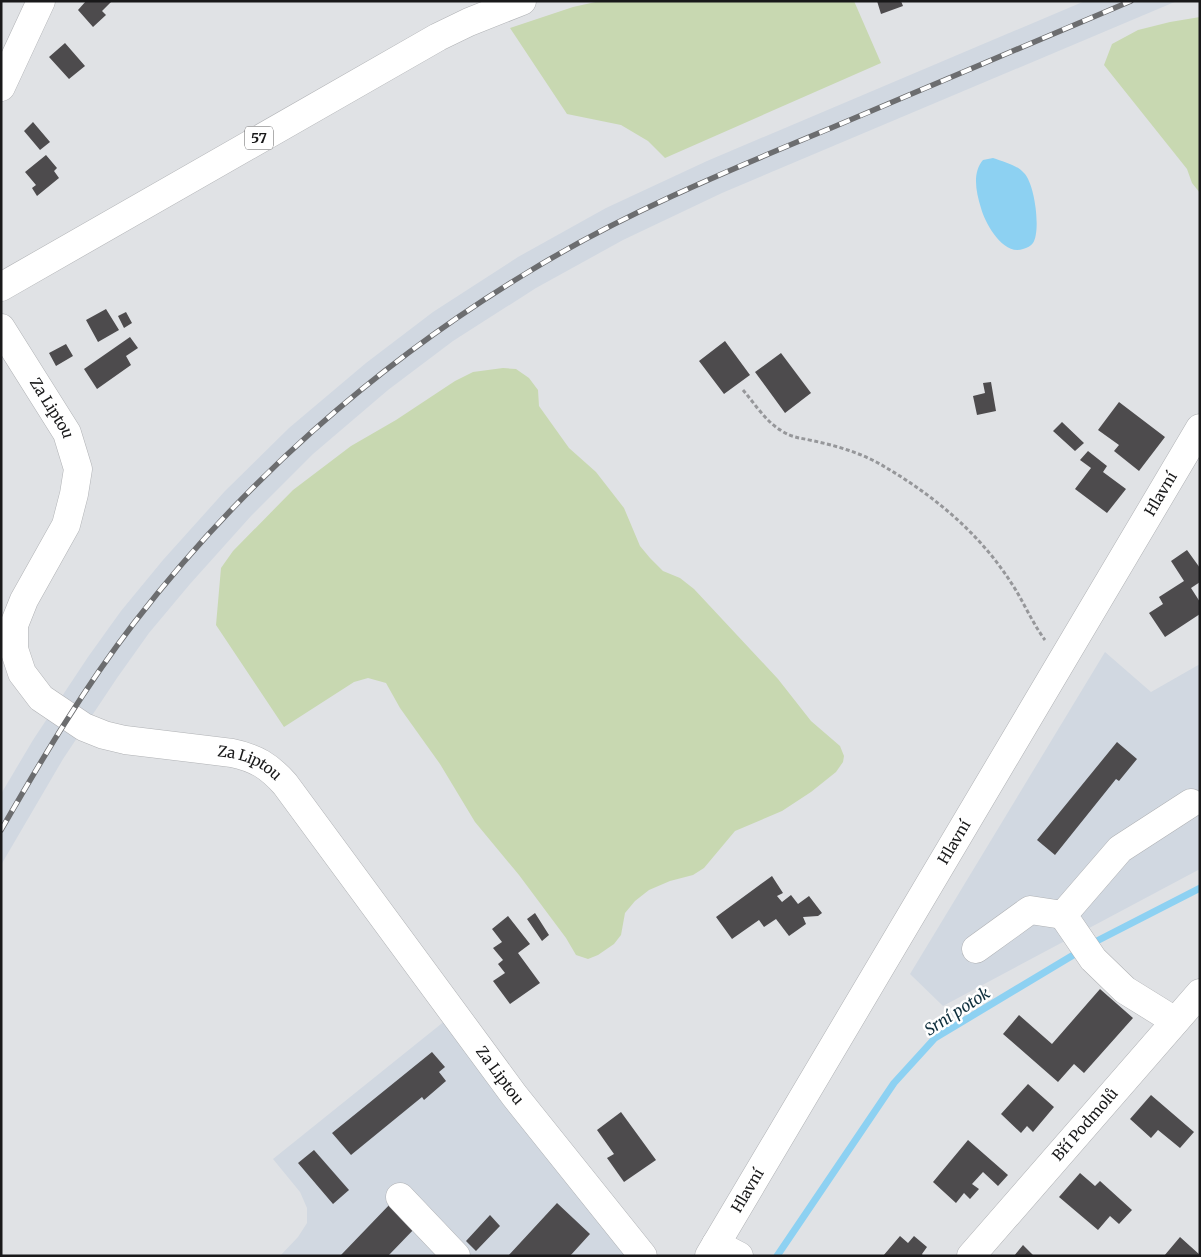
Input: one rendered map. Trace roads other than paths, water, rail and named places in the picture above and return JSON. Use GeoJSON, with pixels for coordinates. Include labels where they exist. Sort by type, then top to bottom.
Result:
{"type":"FeatureCollection","features":[{"type":"Feature","properties":{"kind":"street"},"geometry":{"type":"LineString","coordinates":[[1,87],[41,1]]}},
{"type":"Feature","properties":{"kind":"street","name":"57"},"geometry":{"type":"LineString","coordinates":[[1,287],[430,41],[469,22],[522,1]]}},
{"type":"Feature","properties":{"kind":"street","name":"Za Liptou"},"geometry":{"type":"LineString","coordinates":[[1,328],[67,433],[78,469],[66,525],[24,600],[14,624],[14,649],[22,673],[41,698],[84,727],[104,735],[125,740],[247,756],[272,769],[514,1094],[643,1256]]}},
{"type":"Feature","properties":{"kind":"street","name":"Hlavní"},"geometry":{"type":"LineString","coordinates":[[721,1252],[1062,658],[1200,428]]}},
{"type":"Feature","properties":{"kind":"street"},"geometry":{"type":"LineString","coordinates":[[1070,924],[1120,849],[1191,803]]}},
{"type":"Feature","properties":{"kind":"street"},"geometry":{"type":"LineString","coordinates":[[976,949],[1030,910],[1070,924],[1093,959],[1126,990],[1175,1021]]}},
{"type":"Feature","properties":{"kind":"street","name":"Bří Podmolů"},"geometry":{"type":"LineString","coordinates":[[971,1256],[1200,993]]}},
{"type":"Feature","properties":{"kind":"street"},"geometry":{"type":"LineString","coordinates":[[400,1197],[456,1256]]}},
{"type":"Feature","properties":{"kind":"water"},"geometry":{"type":"Polygon","coordinates":[[[993,158],[1021,170],[1031,187],[1036,208],[1037,229],[1033,243],[1026,248],[1016,250],[1002,243],[986,222],[983,214],[976,183],[977,171],[983,160],[993,158]]]}},
{"type":"Feature","properties":{"kind":"waterway","name":"Srní potok"},"geometry":{"type":"LineString","coordinates":[[1089,945],[1200,888]]}},
{"type":"Feature","properties":{"kind":"waterway","name":"Srní potok"},"geometry":{"type":"LineString","coordinates":[[777,1256],[894,1083],[935,1038],[1080,951]]}},
{"type":"Feature","properties":{"kind":"railway"},"geometry":{"type":"LineString","coordinates":[[1,830],[81,698],[134,623],[175,572],[265,475],[313,430],[416,347],[470,309],[525,274],[562,252],[637,213],[753,161],[1131,1]]}}]}
